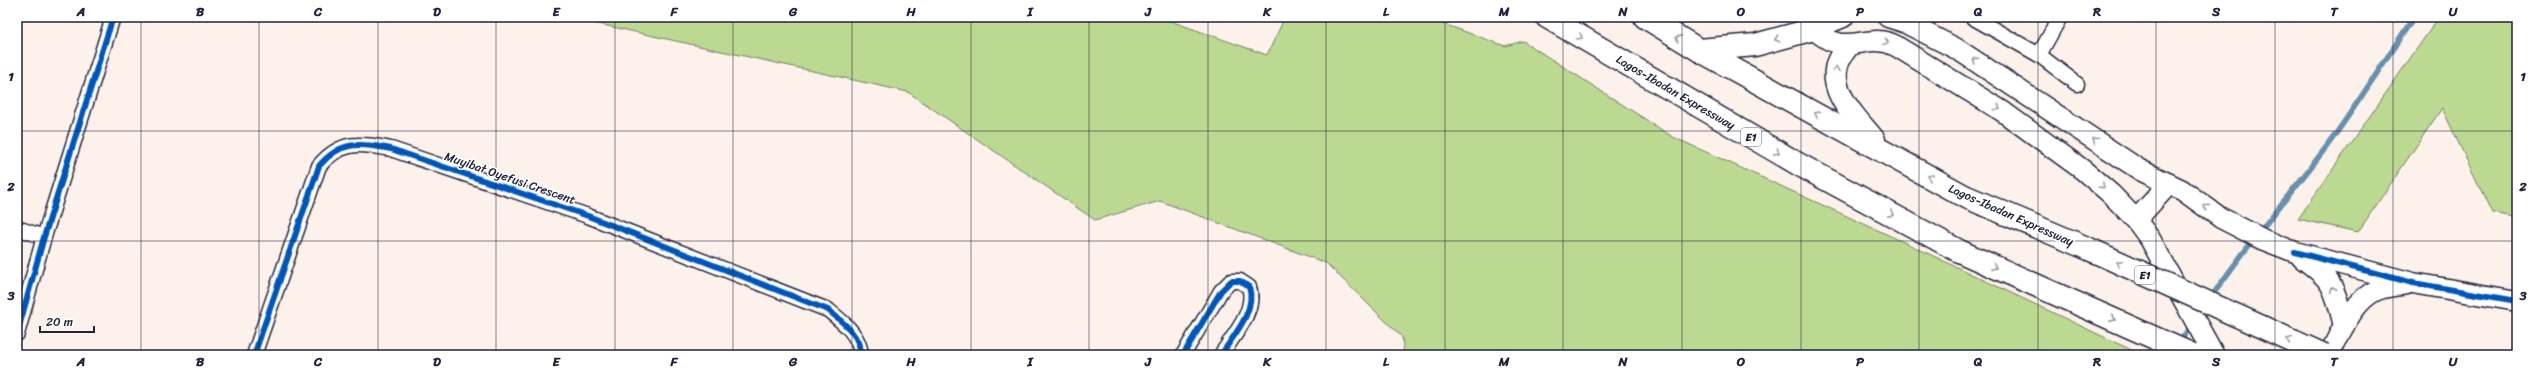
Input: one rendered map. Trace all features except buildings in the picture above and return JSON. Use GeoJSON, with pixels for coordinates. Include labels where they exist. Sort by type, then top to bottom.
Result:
{"type":"FeatureCollection","features":[{"type":"Feature","properties":{"kind":"highway","name":"Lagos-Ibadan Expressway"},"geometry":{"type":"LineString","coordinates":[[1547,17],[1798,164],[1959,251],[2193,355]]}},
{"type":"Feature","properties":{"kind":"highway","name":"Lagos-Ibadan Expressway"},"geometry":{"type":"LineString","coordinates":[[1645,17],[1699,50],[1964,196],[2324,355]]}},
{"type":"Feature","properties":{"kind":"highway"},"geometry":{"type":"LineString","coordinates":[[1699,50],[1755,45],[1814,23]]}},
{"type":"Feature","properties":{"kind":"highway"},"geometry":{"type":"LineString","coordinates":[[1848,46],[1839,57],[1835,69],[1835,81],[1849,110],[1881,149]]}},
{"type":"Feature","properties":{"kind":"main road"},"geometry":{"type":"LineString","coordinates":[[1843,17],[1814,23],[1828,41],[1848,46],[1880,40],[1887,41],[2002,111],[2060,152],[2105,189],[2136,220],[2150,239],[2214,355]]}},
{"type":"Feature","properties":{"kind":"main road"},"geometry":{"type":"LineString","coordinates":[[1888,17],[1904,22],[1957,49],[2140,170],[2182,190],[2239,228],[2264,240],[2295,252],[2413,283],[2517,301]]}},
{"type":"Feature","properties":{"kind":"main road"},"geometry":{"type":"LineString","coordinates":[[2136,220],[2170,184]]}},
{"type":"Feature","properties":{"kind":"main road"},"geometry":{"type":"LineString","coordinates":[[2295,252],[2326,276],[2334,288],[2344,326]]}},
{"type":"Feature","properties":{"kind":"main road"},"geometry":{"type":"LineString","coordinates":[[2329,355],[2344,326],[2358,306],[2376,290],[2413,283]]}},
{"type":"Feature","properties":{"kind":"street"},"geometry":{"type":"LineString","coordinates":[[17,334],[44,237],[113,17]]}},
{"type":"Feature","properties":{"kind":"street"},"geometry":{"type":"LineString","coordinates":[[1972,17],[2039,55],[2077,84]]}},
{"type":"Feature","properties":{"kind":"street"},"geometry":{"type":"LineString","coordinates":[[2039,55],[2060,17]]}},
{"type":"Feature","properties":{"kind":"street","name":"Muyibat Oyefusi Crescent"},"geometry":{"type":"LineString","coordinates":[[254,355],[319,166],[330,153],[346,145],[368,145],[391,148],[588,216],[828,310],[848,326],[861,346],[861,355]]}},
{"type":"Feature","properties":{"kind":"street"},"geometry":{"type":"LineString","coordinates":[[17,228],[44,237]]}},
{"type":"Feature","properties":{"kind":"street"},"geometry":{"type":"LineString","coordinates":[[1183,355],[1221,291],[1231,281],[1240,281],[1249,287],[1252,296],[1250,307],[1221,355]]}},
{"type":"Feature","properties":{"kind":"green space"},"geometry":{"type":"Polygon","coordinates":[[[583,17],[1159,17],[1267,55],[1285,17],[1424,17],[1505,46],[1523,41],[1673,137],[1908,244],[2142,355],[1404,355],[1402,337],[1326,263],[1160,201],[1095,220],[908,92],[585,21],[583,17]]]}},
{"type":"Feature","properties":{"kind":"green space"},"geometry":{"type":"Polygon","coordinates":[[[2439,17],[2517,17],[2517,217],[2492,213],[2442,108],[2358,232],[2298,219],[2439,17]]]}},
{"type":"Feature","properties":{"kind":"waterway"},"geometry":{"type":"LineString","coordinates":[[2210,299],[2237,261],[2336,134],[2414,17]]}},
{"type":"Feature","properties":{"kind":"waterway"},"geometry":{"type":"LineString","coordinates":[[2179,343],[2192,324]]}},
{"type":"Feature","properties":{"kind":"cycle path"},"geometry":{"type":"LineString","coordinates":[[17,334],[44,237],[113,17]]}},
{"type":"Feature","properties":{"kind":"cycle path"},"geometry":{"type":"LineString","coordinates":[[254,355],[319,166],[335,152],[343,148],[360,145],[370,145],[391,149],[588,216],[828,310],[845,324],[854,335],[858,341],[861,355]]}},
{"type":"Feature","properties":{"kind":"cycle path"},"geometry":{"type":"LineString","coordinates":[[2295,252],[2413,283],[2517,301]]}},
{"type":"Feature","properties":{"kind":"cycle path"},"geometry":{"type":"LineString","coordinates":[[1183,355],[1221,291],[1231,281],[1240,281],[1249,287],[1251,296],[1250,305],[1247,314],[1221,355]]}}]}
